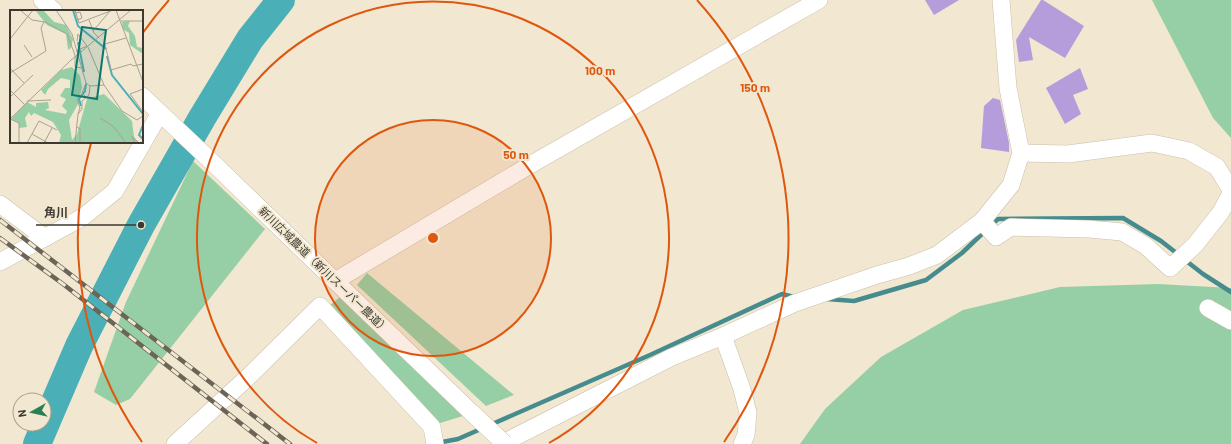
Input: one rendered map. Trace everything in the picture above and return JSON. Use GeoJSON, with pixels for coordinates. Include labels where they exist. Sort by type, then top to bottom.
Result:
{"type":"FeatureCollection","features":[{"type":"Feature","properties":{"kind":"street"},"geometry":{"type":"LineString","coordinates":[[42,0],[53,10]]}},
{"type":"Feature","properties":{"kind":"street"},"geometry":{"type":"LineString","coordinates":[[335,281],[530,165],[819,0]]}},
{"type":"Feature","properties":{"kind":"street"},"geometry":{"type":"LineString","coordinates":[[501,444],[672,357],[723,336],[795,303],[909,266],[937,254],[982,221],[1011,185],[1021,153],[1008,88],[1001,0]]}},
{"type":"Feature","properties":{"kind":"street","name":"新川広域農道（新川スーパー農道）"},"geometry":{"type":"LineString","coordinates":[[143,97],[505,444]]}},
{"type":"Feature","properties":{"kind":"street"},"geometry":{"type":"LineString","coordinates":[[0,262],[83,217],[116,191],[164,117]]}},
{"type":"Feature","properties":{"kind":"street"},"geometry":{"type":"LineString","coordinates":[[982,221],[996,237],[1011,227],[1089,229],[1122,232],[1146,246],[1170,268],[1195,245],[1221,212],[1231,191],[1217,167],[1188,151],[1152,143],[1068,154],[1021,153]]}},
{"type":"Feature","properties":{"kind":"street"},"geometry":{"type":"LineString","coordinates":[[0,204],[45,238]]}},
{"type":"Feature","properties":{"kind":"street"},"geometry":{"type":"LineString","coordinates":[[175,444],[247,378],[320,306],[432,427],[434,438]]}},
{"type":"Feature","properties":{"kind":"street"},"geometry":{"type":"LineString","coordinates":[[1208,308],[1231,321]]}},
{"type":"Feature","properties":{"kind":"street"},"geometry":{"type":"LineString","coordinates":[[723,336],[742,389],[748,413],[746,435],[742,444]]}},
{"type":"Feature","properties":{"kind":"green space"},"geometry":{"type":"Polygon","coordinates":[[[1152,0],[1231,0],[1231,138],[1213,118],[1152,0]]]}},
{"type":"Feature","properties":{"kind":"green space"},"geometry":{"type":"Polygon","coordinates":[[[193,161],[265,229],[130,399],[116,405],[94,392],[126,302],[193,161]]]}},
{"type":"Feature","properties":{"kind":"green space"},"geometry":{"type":"Polygon","coordinates":[[[367,273],[514,395],[486,406],[357,285],[367,273]]]}},
{"type":"Feature","properties":{"kind":"green space"},"geometry":{"type":"Polygon","coordinates":[[[1158,284],[1231,288],[1231,444],[800,444],[825,409],[881,357],[963,310],[1060,287],[1158,284]]]}},
{"type":"Feature","properties":{"kind":"green space"},"geometry":{"type":"Polygon","coordinates":[[[340,297],[463,416],[437,424],[329,306],[340,297]]]}},
{"type":"Feature","properties":{"kind":"building"},"geometry":{"type":"Polygon","coordinates":[[[925,0],[959,0],[934,15],[925,0]]]}},
{"type":"Feature","properties":{"kind":"building"},"geometry":{"type":"Polygon","coordinates":[[[1041,0],[1084,26],[1065,58],[1029,37],[1033,60],[1019,62],[1016,40],[1041,0]]]}},
{"type":"Feature","properties":{"kind":"building"},"geometry":{"type":"Polygon","coordinates":[[[1080,68],[1088,89],[1073,95],[1081,114],[1065,124],[1046,88],[1080,68]]]}},
{"type":"Feature","properties":{"kind":"building"},"geometry":{"type":"Polygon","coordinates":[[[993,98],[1000,100],[1009,143],[1009,152],[981,148],[984,106],[993,98]]]}},
{"type":"Feature","properties":{"kind":"waterway"},"geometry":{"type":"LineString","coordinates":[[37,444],[79,346],[141,225],[202,118],[250,39],[281,0]]}},
{"type":"Feature","properties":{"kind":"waterway"},"geometry":{"type":"LineString","coordinates":[[990,226],[998,219],[1123,218],[1161,241],[1179,255]]}},
{"type":"Feature","properties":{"kind":"waterway"},"geometry":{"type":"LineString","coordinates":[[827,299],[854,301],[926,280],[962,253],[985,231]]}},
{"type":"Feature","properties":{"kind":"waterway"},"geometry":{"type":"LineString","coordinates":[[1185,260],[1203,274],[1231,292]]}},
{"type":"Feature","properties":{"kind":"waterway"},"geometry":{"type":"LineString","coordinates":[[490,425],[650,355],[782,294],[794,297]]}},
{"type":"Feature","properties":{"kind":"waterway"},"geometry":{"type":"LineString","coordinates":[[437,443],[458,439],[483,428]]}},
{"type":"Feature","properties":{"kind":"railway"},"geometry":{"type":"LineString","coordinates":[[0,220],[290,444]]}},
{"type":"Feature","properties":{"kind":"railway"},"geometry":{"type":"LineString","coordinates":[[0,238],[63,284],[267,444]]}},
{"type":"Feature","properties":{"kind":"place","name":"角川"},"geometry":{"type":"Point","coordinates":[141,225]}}]}
